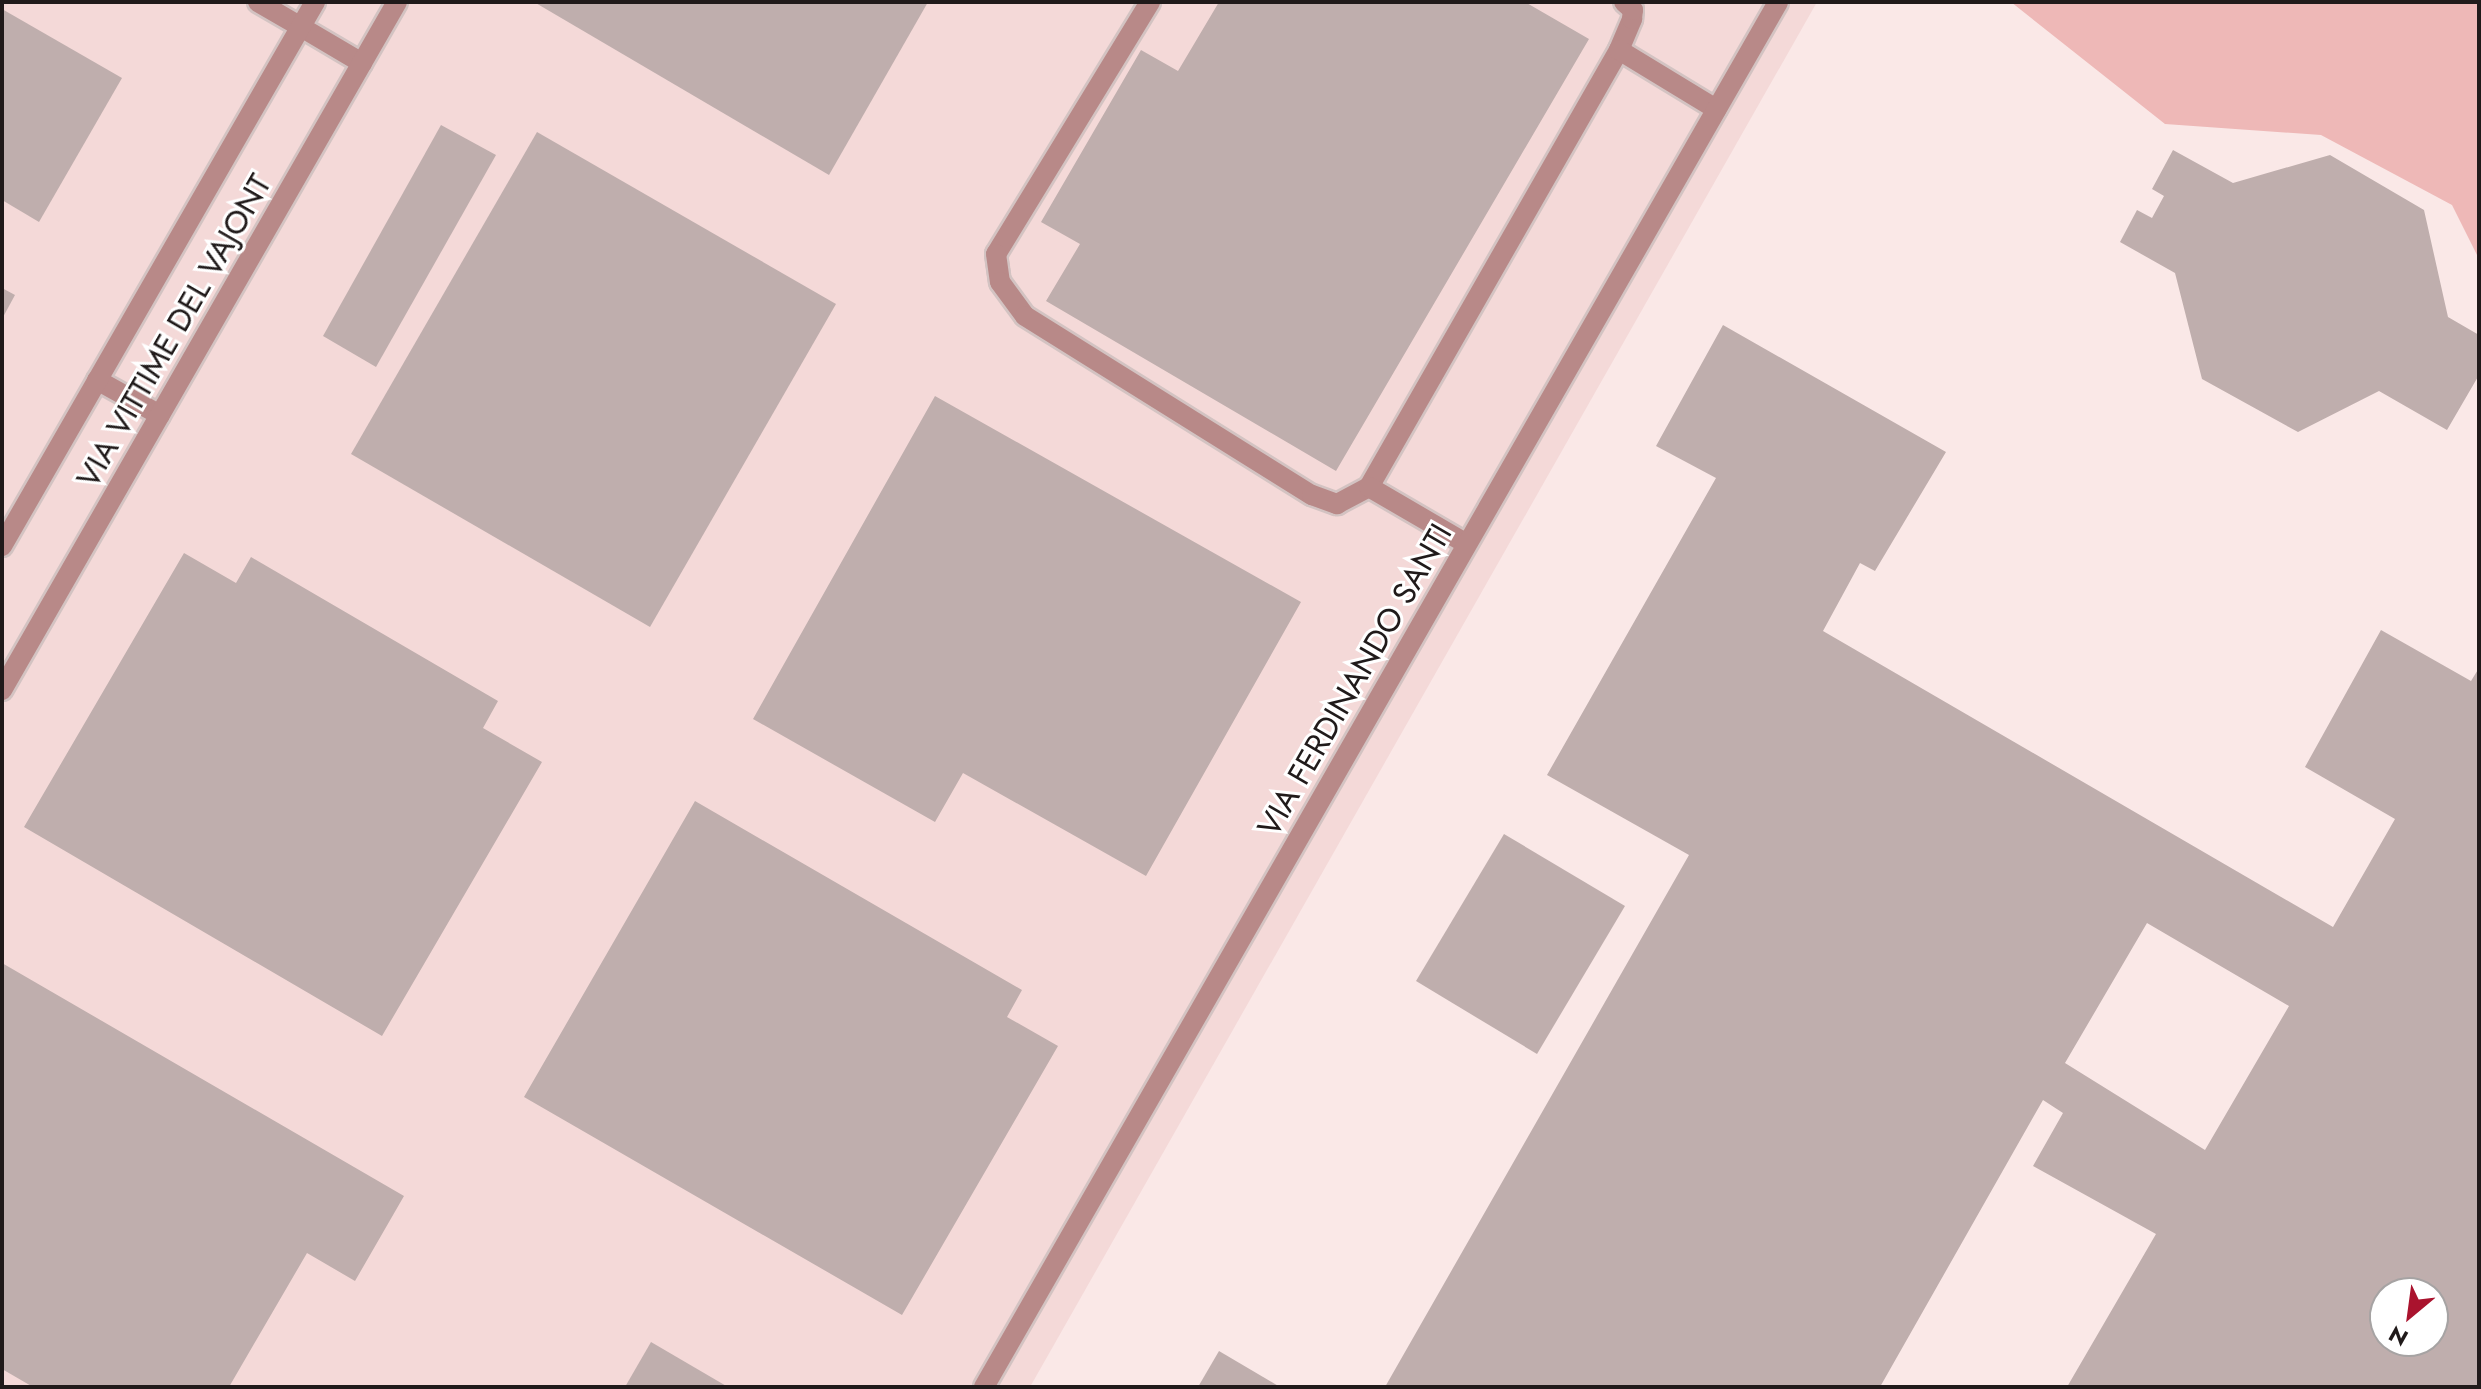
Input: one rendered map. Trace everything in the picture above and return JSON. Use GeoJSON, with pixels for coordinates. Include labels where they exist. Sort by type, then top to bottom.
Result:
{"type":"FeatureCollection","features":[{"type":"Feature","properties":{"kind":"street"},"geometry":{"type":"LineString","coordinates":[[258,2],[362,63]]}},
{"type":"Feature","properties":{"kind":"street","name":"VIA VITTIME DEL VAJONT"},"geometry":{"type":"LineString","coordinates":[[2,546],[315,2]]}},
{"type":"Feature","properties":{"kind":"street","name":"VIA VITTIME DEL VAJONT"},"geometry":{"type":"LineString","coordinates":[[2,690],[397,2]]}},
{"type":"Feature","properties":{"kind":"street"},"geometry":{"type":"LineString","coordinates":[[1150,2],[996,254],[1000,282],[1025,316],[1312,495],[1337,504],[1369,487],[1619,50],[1633,10],[1624,2]]}},
{"type":"Feature","properties":{"kind":"street","name":"VIA FERDINANDO SANTI"},"geometry":{"type":"LineString","coordinates":[[984,1387],[1778,2]]}},
{"type":"Feature","properties":{"kind":"street"},"geometry":{"type":"LineString","coordinates":[[1619,50],[1716,109]]}},
{"type":"Feature","properties":{"kind":"street"},"geometry":{"type":"LineString","coordinates":[[97,380],[160,415]]}},
{"type":"Feature","properties":{"kind":"street"},"geometry":{"type":"LineString","coordinates":[[1369,487],[1467,544]]}},
{"type":"Feature","properties":{"kind":"shaded area"},"geometry":{"type":"Polygon","coordinates":[[[2,2],[1817,2],[1030,1387],[2,1387],[2,2]]]}},
{"type":"Feature","properties":{"kind":"shaded area"},"geometry":{"type":"Polygon","coordinates":[[[2011,2],[2479,2],[2479,259],[2452,205],[2321,135],[2165,124],[2011,2]]]}},
{"type":"Feature","properties":{"kind":"building"},"geometry":{"type":"Polygon","coordinates":[[[534,2],[928,2],[829,175],[534,2]]]}},
{"type":"Feature","properties":{"kind":"building"},"geometry":{"type":"Polygon","coordinates":[[[1219,2],[1525,2],[1589,39],[1336,471],[1046,301],[1080,244],[1041,222],[1141,50],[1178,71],[1219,2]]]}},
{"type":"Feature","properties":{"kind":"building"},"geometry":{"type":"Polygon","coordinates":[[[2,9],[122,78],[39,222],[2,200],[2,9]]]}},
{"type":"Feature","properties":{"kind":"building"},"geometry":{"type":"Polygon","coordinates":[[[441,125],[496,155],[376,367],[323,336],[441,125]]]}},
{"type":"Feature","properties":{"kind":"building"},"geometry":{"type":"Polygon","coordinates":[[[537,132],[836,304],[650,627],[351,454],[537,132]]]}},
{"type":"Feature","properties":{"kind":"building"},"geometry":{"type":"Polygon","coordinates":[[[2173,150],[2233,183],[2330,155],[2424,210],[2448,317],[2479,335],[2479,375],[2447,430],[2379,391],[2298,432],[2202,379],[2175,273],[2120,242],[2137,210],[2152,218],[2164,196],[2152,189],[2173,150]]]}},
{"type":"Feature","properties":{"kind":"building"},"geometry":{"type":"Polygon","coordinates":[[[2,288],[15,295],[2,319],[2,288]]]}},
{"type":"Feature","properties":{"kind":"building"},"geometry":{"type":"Polygon","coordinates":[[[1723,325],[1946,452],[1875,571],[1860,563],[1823,631],[2333,927],[2395,819],[2305,767],[2381,630],[2471,681],[2479,668],[2479,1387],[2067,1387],[2156,1234],[2033,1166],[2063,1113],[2043,1100],[1880,1387],[1385,1387],[1689,855],[1547,775],[1716,478],[1656,446],[1723,325]],[[2147,923],[2065,1063],[2205,1150],[2289,1006],[2147,923]]]}},
{"type":"Feature","properties":{"kind":"building"},"geometry":{"type":"Polygon","coordinates":[[[935,396],[1301,602],[1146,876],[963,773],[935,822],[753,719],[935,396]]]}},
{"type":"Feature","properties":{"kind":"building"},"geometry":{"type":"Polygon","coordinates":[[[184,553],[236,583],[251,557],[498,701],[483,728],[542,762],[382,1036],[24,827],[184,553]]]}},
{"type":"Feature","properties":{"kind":"building"},"geometry":{"type":"Polygon","coordinates":[[[695,801],[1022,990],[1007,1017],[1058,1046],[902,1315],[524,1097],[695,801]]]}},
{"type":"Feature","properties":{"kind":"building"},"geometry":{"type":"Polygon","coordinates":[[[1504,834],[1625,906],[1537,1054],[1416,981],[1504,834]]]}},
{"type":"Feature","properties":{"kind":"building"},"geometry":{"type":"Polygon","coordinates":[[[2,963],[404,1196],[355,1281],[307,1253],[229,1387],[33,1387],[2,1369],[2,963]]]}},
{"type":"Feature","properties":{"kind":"building"},"geometry":{"type":"Polygon","coordinates":[[[651,1342],[728,1387],[625,1387],[651,1342]]]}},
{"type":"Feature","properties":{"kind":"building"},"geometry":{"type":"Polygon","coordinates":[[[1219,1351],[1280,1387],[1198,1387],[1219,1351]]]}}]}
